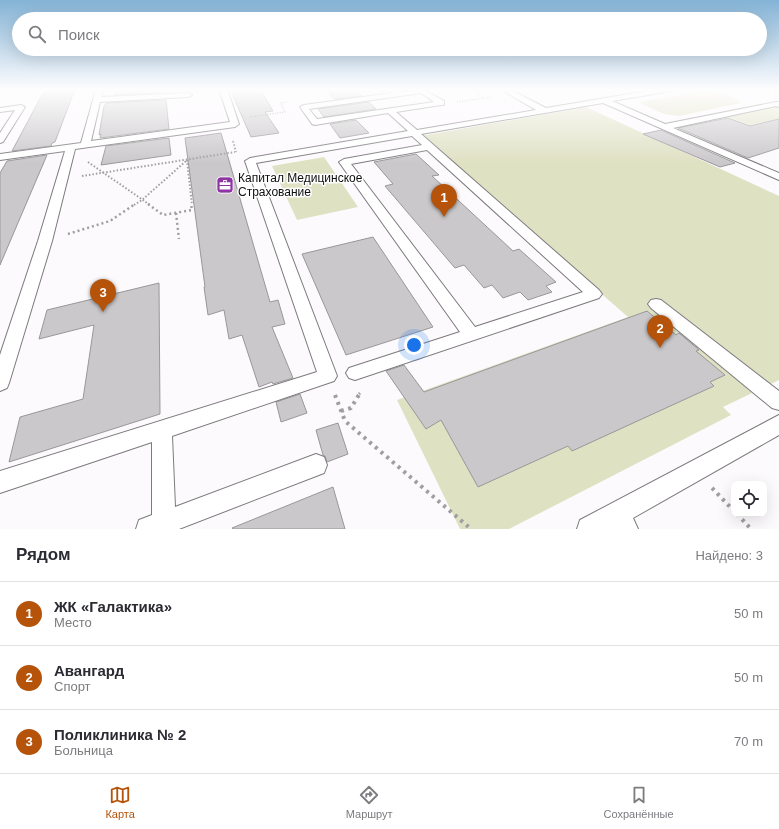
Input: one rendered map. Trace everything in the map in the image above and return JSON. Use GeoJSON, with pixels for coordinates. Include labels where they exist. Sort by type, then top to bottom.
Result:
{"type":"FeatureCollection","features":[{"type":"Feature","properties":{"kind":"lane"},"geometry":{"type":"LineString","coordinates":[[0,140],[17,114]]}},
{"type":"Feature","properties":{"kind":"lane"},"geometry":{"type":"LineString","coordinates":[[85,145],[93,114]]}},
{"type":"Feature","properties":{"kind":"lane"},"geometry":{"type":"LineString","coordinates":[[0,158],[235,124],[231,114]]}},
{"type":"Feature","properties":{"kind":"lane"},"geometry":{"type":"LineString","coordinates":[[308,114],[315,122],[372,114]]}},
{"type":"Feature","properties":{"kind":"lane"},"geometry":{"type":"LineString","coordinates":[[354,373],[594,294],[432,144],[393,114]]}},
{"type":"Feature","properties":{"kind":"lane"},"geometry":{"type":"LineString","coordinates":[[0,482],[328,376],[243,156],[417,133],[529,114]]}},
{"type":"Feature","properties":{"kind":"lane"},"geometry":{"type":"LineString","coordinates":[[635,114],[779,177]]}},
{"type":"Feature","properties":{"kind":"lane"},"geometry":{"type":"LineString","coordinates":[[664,127],[730,114]]}},
{"type":"Feature","properties":{"kind":"lane"},"geometry":{"type":"LineString","coordinates":[[432,144],[344,162],[472,335]]}},
{"type":"Feature","properties":{"kind":"lane"},"geometry":{"type":"LineString","coordinates":[[1,378],[45,241],[71,147]]}},
{"type":"Feature","properties":{"kind":"lane"},"geometry":{"type":"LineString","coordinates":[[656,304],[779,402]]}},
{"type":"Feature","properties":{"kind":"lane"},"geometry":{"type":"LineString","coordinates":[[589,529],[621,522],[696,470],[779,424]]}},
{"type":"Feature","properties":{"kind":"lane"},"geometry":{"type":"LineString","coordinates":[[162,430],[156,526],[316,465]]}},
{"type":"Feature","properties":{"kind":"path"},"geometry":{"type":"LineString","coordinates":[[62,180],[187,160],[243,156],[228,125]]}},
{"type":"Feature","properties":{"kind":"path"},"geometry":{"type":"LineString","coordinates":[[45,241],[110,221],[142,200],[187,160]]}},
{"type":"Feature","properties":{"kind":"path"},"geometry":{"type":"LineString","coordinates":[[105,173],[163,215],[176,213],[192,210],[187,160]]}},
{"type":"Feature","properties":{"kind":"path"},"geometry":{"type":"LineString","coordinates":[[176,213],[179,238]]}},
{"type":"Feature","properties":{"kind":"path"},"geometry":{"type":"LineString","coordinates":[[328,376],[345,421],[471,529]]}},
{"type":"Feature","properties":{"kind":"path"},"geometry":{"type":"LineString","coordinates":[[696,470],[731,507]]}},
{"type":"Feature","properties":{"kind":"path"},"geometry":{"type":"LineString","coordinates":[[740,517],[752,529]]}},
{"type":"Feature","properties":{"kind":"green space"},"geometry":{"type":"Polygon","coordinates":[[[548,114],[601,114],[779,196],[779,380],[723,407],[731,415],[509,529],[460,529],[397,400],[628,317],[421,136],[548,114]]]}},
{"type":"Feature","properties":{"kind":"green space"},"geometry":{"type":"Polygon","coordinates":[[[663,114],[690,114],[679,116],[663,114]]]}},
{"type":"Feature","properties":{"kind":"green space"},"geometry":{"type":"Polygon","coordinates":[[[737,114],[779,114],[779,119],[750,125],[725,116],[737,114]]]}},
{"type":"Feature","properties":{"kind":"green space"},"geometry":{"type":"Polygon","coordinates":[[[324,157],[358,207],[297,220],[272,166],[324,157]]]}},
{"type":"Feature","properties":{"kind":"building"},"geometry":{"type":"Polygon","coordinates":[[[32,114],[66,114],[55,142],[52,143],[51,146],[12,151],[32,114]]]}},
{"type":"Feature","properties":{"kind":"building"},"geometry":{"type":"Polygon","coordinates":[[[103,114],[167,114],[169,129],[100,138],[101,134],[99,135],[103,114]]]}},
{"type":"Feature","properties":{"kind":"building"},"geometry":{"type":"Polygon","coordinates":[[[241,114],[266,114],[279,133],[251,137],[241,114]]]}},
{"type":"Feature","properties":{"kind":"building"},"geometry":{"type":"Polygon","coordinates":[[[322,114],[346,114],[324,117],[322,114]]]}},
{"type":"Feature","properties":{"kind":"building"},"geometry":{"type":"Polygon","coordinates":[[[728,118],[750,126],[779,119],[779,148],[748,158],[678,128],[728,118]]]}},
{"type":"Feature","properties":{"kind":"building"},"geometry":{"type":"Polygon","coordinates":[[[356,120],[369,133],[340,138],[330,124],[356,120]]]}},
{"type":"Feature","properties":{"kind":"building"},"geometry":{"type":"Polygon","coordinates":[[[661,130],[735,163],[720,167],[643,134],[661,130]]]}},
{"type":"Feature","properties":{"kind":"building"},"geometry":{"type":"Polygon","coordinates":[[[221,133],[270,302],[278,300],[285,324],[272,327],[293,378],[273,384],[272,382],[259,387],[242,335],[229,339],[224,310],[208,315],[185,138],[221,133]]]}},
{"type":"Feature","properties":{"kind":"building"},"geometry":{"type":"Polygon","coordinates":[[[169,138],[171,155],[101,165],[106,146],[169,138]]]}},
{"type":"Feature","properties":{"kind":"building"},"geometry":{"type":"Polygon","coordinates":[[[416,154],[439,175],[432,176],[513,251],[519,249],[556,282],[546,286],[552,292],[528,300],[520,292],[503,298],[492,285],[484,288],[464,265],[455,268],[385,186],[393,184],[374,162],[416,154]]]}},
{"type":"Feature","properties":{"kind":"building"},"geometry":{"type":"Polygon","coordinates":[[[47,155],[0,265],[0,173],[7,161],[47,155]]]}},
{"type":"Feature","properties":{"kind":"building"},"geometry":{"type":"Polygon","coordinates":[[[373,237],[433,327],[346,355],[302,254],[373,237]]]}},
{"type":"Feature","properties":{"kind":"building"},"geometry":{"type":"Polygon","coordinates":[[[159,283],[160,414],[9,462],[20,417],[83,399],[94,325],[39,339],[47,310],[159,283]]]}},
{"type":"Feature","properties":{"kind":"building"},"geometry":{"type":"Polygon","coordinates":[[[647,311],[676,335],[679,333],[699,350],[696,351],[725,375],[710,382],[714,386],[572,451],[568,446],[478,487],[441,420],[426,429],[386,371],[404,365],[424,392],[647,311]]]}},
{"type":"Feature","properties":{"kind":"building"},"geometry":{"type":"Polygon","coordinates":[[[300,394],[307,413],[281,422],[276,402],[300,394]]]}},
{"type":"Feature","properties":{"kind":"building"},"geometry":{"type":"Polygon","coordinates":[[[338,423],[348,454],[327,462],[325,456],[323,455],[316,430],[338,423]]]}},
{"type":"Feature","properties":{"kind":"building"},"geometry":{"type":"Polygon","coordinates":[[[333,487],[345,529],[232,528],[333,487]]]}},
{"type":"Feature","properties":{"kind":"place","name":"Капитал Медицинское Страхование"},"geometry":{"type":"Point","coordinates":[225,185]}},
{"type":"Feature","properties":{"kind":"place","name":"ЖК «Галактика»"},"geometry":{"type":"Point","coordinates":[444,217]}},
{"type":"Feature","properties":{"kind":"place","name":"Поликлиника № 2"},"geometry":{"type":"Point","coordinates":[103,312]}},
{"type":"Feature","properties":{"kind":"place","name":"Авангард"},"geometry":{"type":"Point","coordinates":[660,348]}}]}
